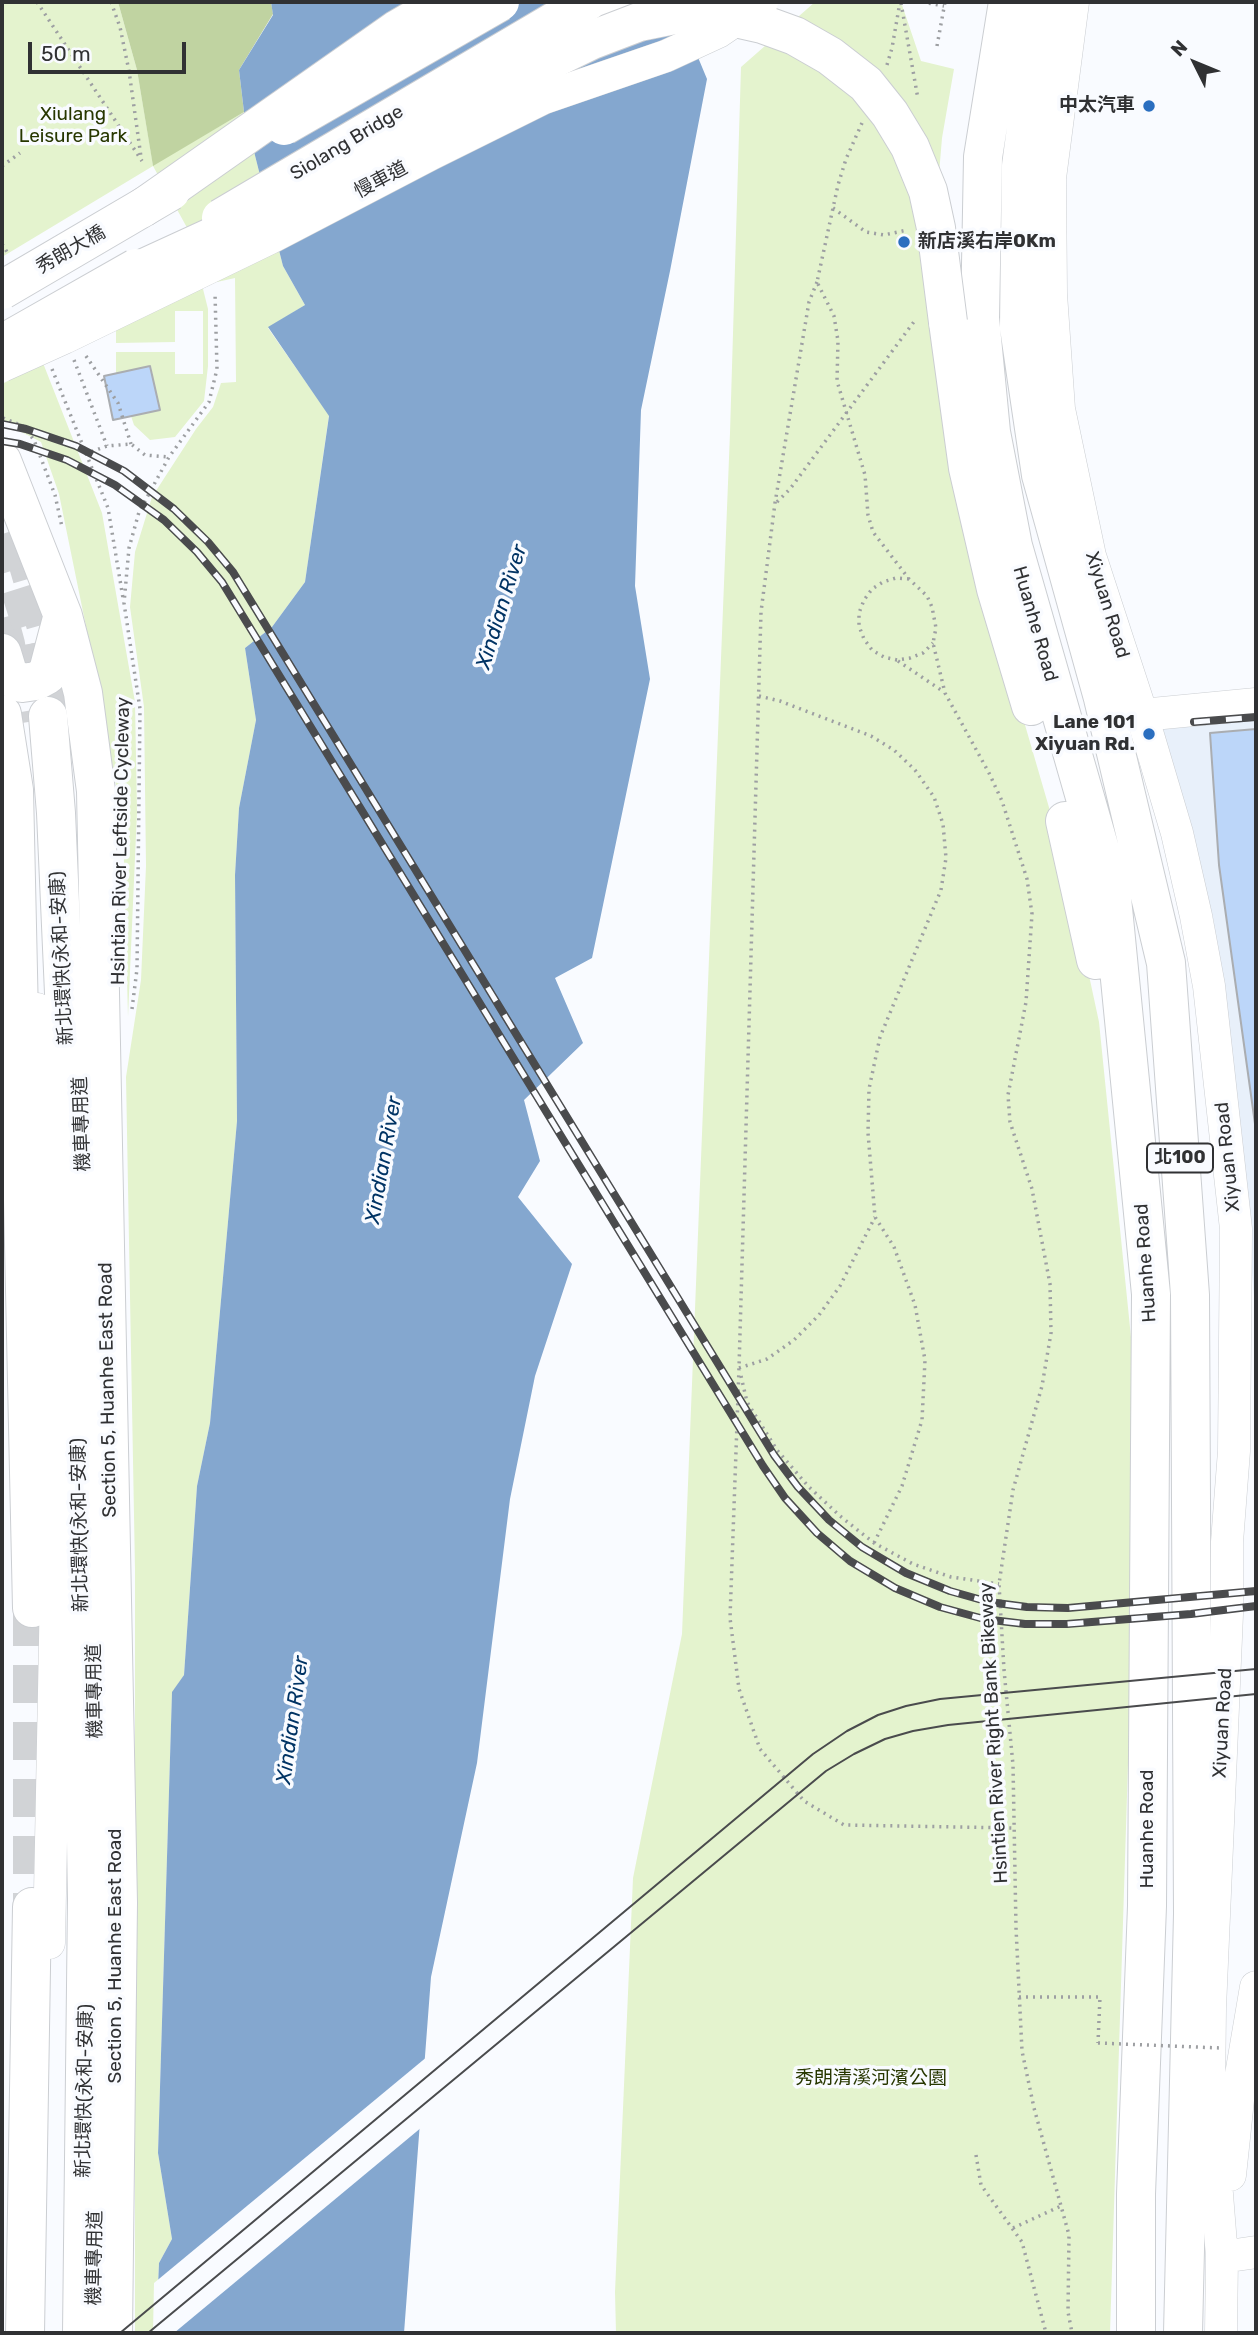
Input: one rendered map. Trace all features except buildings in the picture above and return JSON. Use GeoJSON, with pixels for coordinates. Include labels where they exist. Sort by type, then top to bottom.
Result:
{"type":"FeatureCollection","features":[{"type":"Feature","properties":{"kind":"main road"},"geometry":{"type":"LineString","coordinates":[[141,209],[396,30],[443,2]]}},
{"type":"Feature","properties":{"kind":"main road"},"geometry":{"type":"LineString","coordinates":[[141,209],[500,2]]}},
{"type":"Feature","properties":{"kind":"main road","name":"Siolang Bridge"},"geometry":{"type":"LineString","coordinates":[[107,285],[587,2]]}},
{"type":"Feature","properties":{"kind":"main road"},"geometry":{"type":"LineString","coordinates":[[2,344],[107,285],[321,186],[632,2]]}},
{"type":"Feature","properties":{"kind":"main road","name":"Huanhe Road"},"geometry":{"type":"LineString","coordinates":[[1008,2],[983,157],[980,318],[991,432],[1013,546],[1111,888],[1151,1308],[1147,1906],[1136,2194],[1137,2328]]}},
{"type":"Feature","properties":{"kind":"main road","name":"Huanhe Road"},"geometry":{"type":"LineString","coordinates":[[1043,2],[1021,166],[1019,327],[1041,474],[1103,698],[1166,963],[1190,1295],[1193,1914],[1182,2333]]}},
{"type":"Feature","properties":{"kind":"main road"},"geometry":{"type":"LineString","coordinates":[[449,110],[592,40],[639,22],[679,14],[722,15],[762,24],[795,36],[830,56],[866,84],[890,114],[910,148],[928,191],[936,228],[934,319],[996,589],[1077,866],[1137,1153]]}},
{"type":"Feature","properties":{"kind":"main road","name":"秀朗大橋"},"geometry":{"type":"LineString","coordinates":[[2,290],[141,209]]}},
{"type":"Feature","properties":{"kind":"main road","name":"Section 5, Huanhe East Road"},"geometry":{"type":"LineString","coordinates":[[2,461],[63,616],[83,694],[96,791],[118,1903],[113,2333]]}},
{"type":"Feature","properties":{"kind":"main road"},"geometry":{"type":"LineString","coordinates":[[2,653],[9,676],[22,683],[36,681],[47,675],[63,616]]}},
{"type":"Feature","properties":{"kind":"main road"},"geometry":{"type":"LineString","coordinates":[[32,1608],[14,790],[34,717]]}},
{"type":"Feature","properties":{"kind":"main road","name":"新北環快(永和-安康)"},"geometry":{"type":"LineString","coordinates":[[34,717],[44,812],[58,1173],[71,1664],[73,1902],[69,2136],[57,2333]]}},
{"type":"Feature","properties":{"kind":"main road","name":"新北環快(永和-安康)"},"geometry":{"type":"LineString","coordinates":[[34,717],[56,813],[72,1173],[87,1899],[82,2333]]}},
{"type":"Feature","properties":{"kind":"main road"},"geometry":{"type":"LineString","coordinates":[[25,2333],[32,1907]]}},
{"type":"Feature","properties":{"kind":"street"},"geometry":{"type":"LineString","coordinates":[[5,263],[256,115],[363,32],[410,2]]}},
{"type":"Feature","properties":{"kind":"street","name":"慢車道"},"geometry":{"type":"LineString","coordinates":[[2,366],[270,238],[431,153],[544,98],[666,56],[718,32],[762,2]]}},
{"type":"Feature","properties":{"kind":"street","name":"Xiyuan Road"},"geometry":{"type":"LineString","coordinates":[[1073,2],[1050,178],[1051,294],[1059,409],[1090,556],[1177,833],[1196,916],[1209,986],[1236,1229],[1234,1451],[1227,1542],[1242,1613],[1210,2008],[1209,2094],[1222,2257],[1221,2333]]}},
{"type":"Feature","properties":{"kind":"street"},"geometry":{"type":"LineString","coordinates":[[1142,715],[1256,704]]}},
{"type":"Feature","properties":{"kind":"street","name":"機車專用道"},"geometry":{"type":"LineString","coordinates":[[34,717],[29,810],[43,1115],[55,1590],[42,2333]]}},
{"type":"Feature","properties":{"kind":"street","name":"機車專用道"},"geometry":{"type":"LineString","coordinates":[[34,717],[74,846],[92,1463],[98,2067],[94,2333]]}},
{"type":"Feature","properties":{"kind":"street"},"geometry":{"type":"LineString","coordinates":[[1193,1914],[1227,1542]]}},
{"type":"Feature","properties":{"kind":"street"},"geometry":{"type":"LineString","coordinates":[[1256,1987],[1240,2081],[1222,2257],[1256,2252]]}},
{"type":"Feature","properties":{"kind":"path"},"geometry":{"type":"LineString","coordinates":[[37,2],[142,161],[127,60],[111,2]]}},
{"type":"Feature","properties":{"kind":"path"},"geometry":{"type":"LineString","coordinates":[[883,75],[892,48],[901,2]]}},
{"type":"Feature","properties":{"kind":"path"},"geometry":{"type":"LineString","coordinates":[[901,2],[920,110]]}},
{"type":"Feature","properties":{"kind":"path"},"geometry":{"type":"LineString","coordinates":[[922,2],[944,4],[937,46]]}},
{"type":"Feature","properties":{"kind":"path"},"geometry":{"type":"LineString","coordinates":[[862,123],[846,159],[817,282],[809,302],[775,503],[761,612],[730,1618],[739,1689],[760,1749],[804,1801],[844,1825],[1014,1828]]}},
{"type":"Feature","properties":{"kind":"path"},"geometry":{"type":"LineString","coordinates":[[2,166],[20,153]]}},
{"type":"Feature","properties":{"kind":"path"},"geometry":{"type":"LineString","coordinates":[[833,208],[866,232],[902,233],[911,229]]}},
{"type":"Feature","properties":{"kind":"path"},"geometry":{"type":"LineString","coordinates":[[2,244],[5,263]]}},
{"type":"Feature","properties":{"kind":"path"},"geometry":{"type":"LineString","coordinates":[[817,282],[834,316],[838,341],[837,382],[865,475],[868,515],[873,532],[909,579],[927,596],[932,607],[936,628],[933,643],[945,693]]}},
{"type":"Feature","properties":{"kind":"path","name":"Hsintian River Leftside Cycleway"},"geometry":{"type":"LineString","coordinates":[[130,1017],[138,969],[140,709],[124,603],[129,548],[139,512],[169,457],[209,402],[217,369],[215,293]]}},
{"type":"Feature","properties":{"kind":"path"},"geometry":{"type":"LineString","coordinates":[[775,503],[790,489],[846,414],[934,319]]}},
{"type":"Feature","properties":{"kind":"path"},"geometry":{"type":"LineString","coordinates":[[80,347],[118,403],[131,444],[145,455],[169,457]]}},
{"type":"Feature","properties":{"kind":"path"},"geometry":{"type":"LineString","coordinates":[[73,358],[107,446]]}},
{"type":"Feature","properties":{"kind":"path"},"geometry":{"type":"LineString","coordinates":[[51,368],[108,508],[124,603]]}},
{"type":"Feature","properties":{"kind":"path"},"geometry":{"type":"LineString","coordinates":[[85,454],[107,446],[131,444]]}},
{"type":"Feature","properties":{"kind":"path"},"geometry":{"type":"LineString","coordinates":[[909,579],[883,582],[872,589],[859,612],[859,626],[872,650],[897,660],[910,659],[923,653],[933,643]]}},
{"type":"Feature","properties":{"kind":"path"},"geometry":{"type":"LineString","coordinates":[[897,660],[945,693]]}},
{"type":"Feature","properties":{"kind":"path","name":"Hsintien River Right Bank Bikeway"},"geometry":{"type":"LineString","coordinates":[[945,693],[1002,801],[1027,879],[1032,914],[1026,1002],[1008,1095],[1010,1122],[1032,1189],[1050,1284],[1051,1334],[1042,1386],[1013,1490],[999,1584],[1013,1765],[1019,1997],[1024,2062],[1069,2235],[1068,2312],[1072,2333]]}},
{"type":"Feature","properties":{"kind":"path"},"geometry":{"type":"LineString","coordinates":[[759,696],[780,701],[871,736],[894,750],[915,770],[934,797],[943,824],[946,858],[940,890],[880,1037],[869,1089],[868,1133],[875,1217],[894,1247],[911,1293],[925,1360],[922,1420],[902,1486],[874,1543]]}},
{"type":"Feature","properties":{"kind":"path"},"geometry":{"type":"LineString","coordinates":[[739,1368],[767,1359],[794,1340],[819,1315],[840,1286],[875,1217]]}},
{"type":"Feature","properties":{"kind":"path"},"geometry":{"type":"LineString","coordinates":[[739,1368],[747,1402],[777,1450],[839,1516],[874,1543],[913,1564],[951,1577],[999,1584]]}},
{"type":"Feature","properties":{"kind":"path"},"geometry":{"type":"LineString","coordinates":[[1019,1997],[1100,1997],[1098,2043],[1220,2048]]}},
{"type":"Feature","properties":{"kind":"path"},"geometry":{"type":"LineString","coordinates":[[976,2155],[981,2185],[1022,2242],[1046,2333]]}},
{"type":"Feature","properties":{"kind":"path"},"geometry":{"type":"LineString","coordinates":[[1013,2228],[1061,2206]]}},
{"type":"Feature","properties":{"kind":"shaded area"},"geometry":{"type":"Polygon","coordinates":[[[1256,718],[1256,1321],[1240,1127],[1213,918],[1161,728],[1256,718]]]}},
{"type":"Feature","properties":{"kind":"green space","name":"Xiulang Leisure Park"},"geometry":{"type":"Polygon","coordinates":[[[2,2],[118,2],[137,70],[153,165],[244,112],[283,266],[305,305],[268,328],[329,415],[305,582],[272,627],[245,648],[256,720],[239,808],[235,875],[237,1121],[210,1423],[197,1486],[184,1675],[172,1693],[158,2153],[172,2239],[159,2263],[156,2333],[135,2333],[135,1570],[126,1077],[141,980],[146,866],[144,707],[130,607],[135,552],[152,497],[213,407],[221,383],[236,382],[235,278],[217,282],[153,166],[2,257],[2,2]]]}},
{"type":"Feature","properties":{"kind":"green space"},"geometry":{"type":"Polygon","coordinates":[[[118,2],[271,2],[273,14],[239,70],[244,112],[153,166],[137,70],[118,2]]]}},
{"type":"Feature","properties":{"kind":"green space","name":"秀朗清溪河濱公園"},"geometry":{"type":"Polygon","coordinates":[[[815,2],[901,2],[921,61],[954,69],[942,138],[936,210],[991,608],[1064,859],[1099,1022],[1139,1416],[1110,2333],[616,2333],[615,2292],[633,1878],[682,1634],[730,433],[741,67],[815,2]]]}},
{"type":"Feature","properties":{"kind":"green space"},"geometry":{"type":"Polygon","coordinates":[[[202,285],[208,309],[208,366],[204,401],[175,437],[150,440],[134,425],[131,416],[159,410],[151,366],[116,373],[116,352],[175,352],[175,374],[203,374],[203,311],[175,311],[175,342],[116,343],[116,329],[202,285]]]}},
{"type":"Feature","properties":{"kind":"green space"},"geometry":{"type":"Polygon","coordinates":[[[43,363],[102,513],[135,702],[137,812],[128,1017],[123,825],[102,705],[59,494],[41,442],[2,422],[2,384],[43,363]]]}},
{"type":"Feature","properties":{"kind":"water","name":"Xindian River"},"geometry":{"type":"Polygon","coordinates":[[[271,2],[675,2],[707,79],[641,410],[635,586],[650,679],[592,958],[555,978],[583,1043],[524,1100],[540,1161],[518,1197],[572,1264],[535,1376],[510,1499],[477,1763],[431,1977],[404,2333],[156,2333],[159,2263],[172,2239],[158,2153],[172,1692],[184,1675],[197,1486],[210,1423],[237,1121],[235,875],[239,808],[256,720],[245,648],[272,627],[305,582],[329,416],[268,327],[305,305],[283,266],[244,112],[239,70],[273,15],[271,2]]]}},
{"type":"Feature","properties":{"kind":"pier"},"geometry":{"type":"Polygon","coordinates":[[[428,2056],[422,2127],[174,2333],[153,2333],[154,2283],[428,2056]]]}},
{"type":"Feature","properties":{"kind":"tunnel"},"geometry":{"type":"LineString","coordinates":[[2,534],[34,634],[44,694]]}},
{"type":"Feature","properties":{"kind":"tunnel"},"geometry":{"type":"LineString","coordinates":[[20,548],[44,631],[62,713]]}},
{"type":"Feature","properties":{"kind":"tunnel"},"geometry":{"type":"LineString","coordinates":[[2,618],[22,723]]}},
{"type":"Feature","properties":{"kind":"tunnel"},"geometry":{"type":"LineString","coordinates":[[32,1608],[32,1907]]}},
{"type":"Feature","properties":{"kind":"tram line"},"geometry":{"type":"LineString","coordinates":[[120,2333],[813,1754],[847,1731],[878,1715],[940,1699],[1256,1669]]}},
{"type":"Feature","properties":{"kind":"tram line"},"geometry":{"type":"LineString","coordinates":[[148,2333],[826,1771],[854,1754],[885,1739],[948,1725],[1256,1694]]}},
{"type":"Feature","properties":{"kind":"railway"},"geometry":{"type":"LineString","coordinates":[[2,424],[76,446],[124,471],[174,509],[208,542],[233,572],[774,1455],[798,1487],[829,1520],[862,1547],[906,1573],[950,1591],[989,1602],[1027,1607],[1068,1608],[1256,1591]]}},
{"type":"Feature","properties":{"kind":"railway"},"geometry":{"type":"LineString","coordinates":[[2,441],[20,444],[67,460],[115,485],[164,520],[197,552],[222,582],[763,1466],[785,1498],[817,1533],[850,1561],[895,1588],[940,1607],[984,1619],[1025,1624],[1067,1624],[1256,1606]]}},
{"type":"Feature","properties":{"kind":"railway"},"geometry":{"type":"LineString","coordinates":[[1194,722],[1256,717]]}},
{"type":"Feature","properties":{"kind":"place","name":"中太汽車"},"geometry":{"type":"Point","coordinates":[1149,106]}},
{"type":"Feature","properties":{"kind":"place","name":"新店溪右岸0Km"},"geometry":{"type":"Point","coordinates":[904,242]}},
{"type":"Feature","properties":{"kind":"place","name":"Lane 101 Xiyuan Rd."},"geometry":{"type":"Point","coordinates":[1149,734]}}]}
